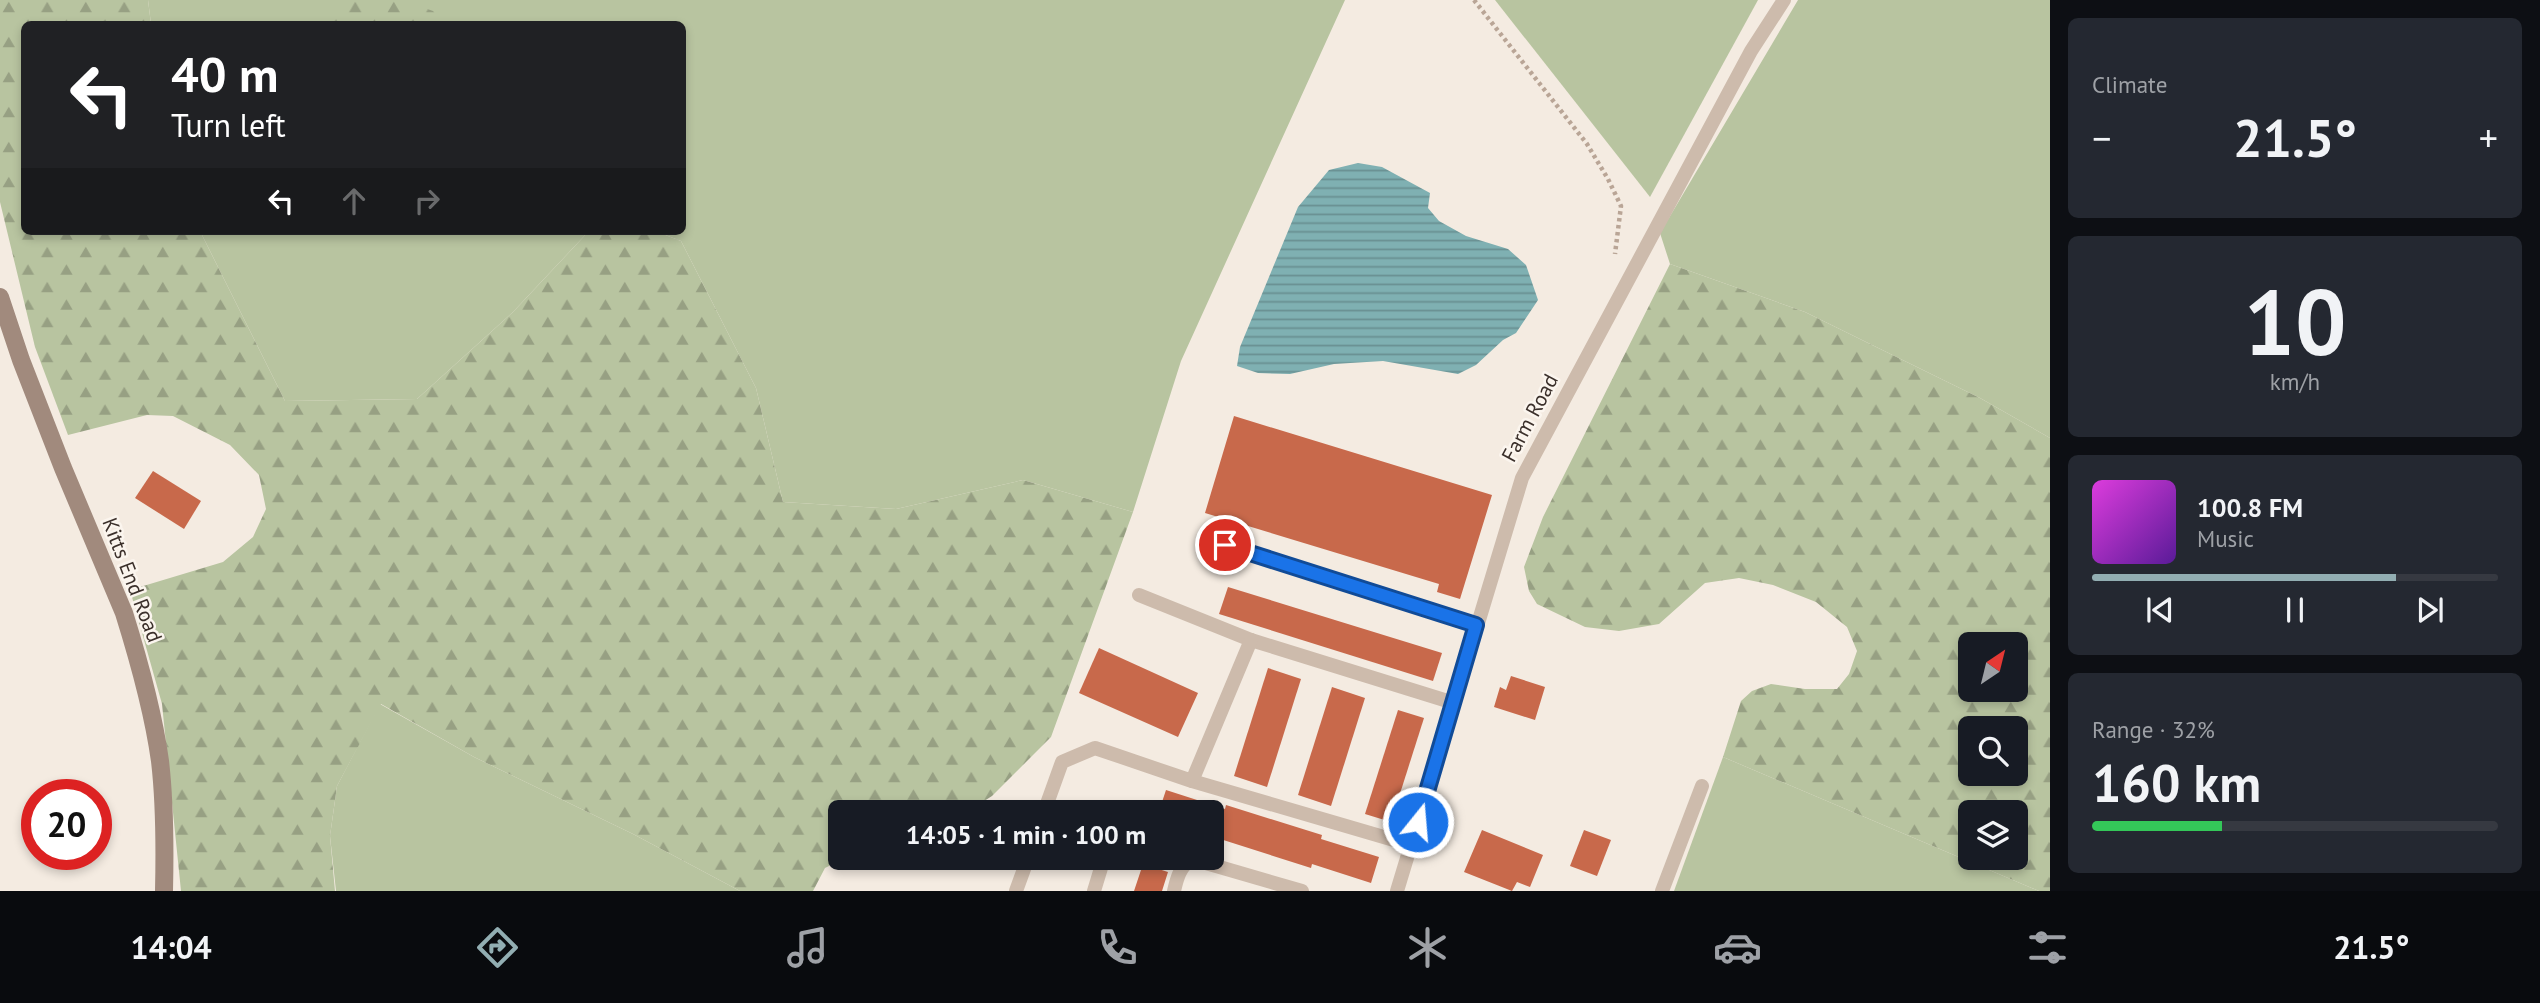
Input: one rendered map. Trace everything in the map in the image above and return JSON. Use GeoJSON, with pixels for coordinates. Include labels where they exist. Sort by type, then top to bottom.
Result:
{"type":"FeatureCollection","features":[{"type":"Feature","properties":{"kind":"street","name":"Kitts End Road"},"geometry":{"type":"LineString","coordinates":[[0,297],[25,372],[124,612],[137,655],[160,759],[165,822],[164,891]]}},
{"type":"Feature","properties":{"kind":"lane","name":"Farm Road"},"geometry":{"type":"LineString","coordinates":[[1397,891],[1522,478],[1751,51],[1784,0]]}},
{"type":"Feature","properties":{"kind":"lane"},"geometry":{"type":"LineString","coordinates":[[1225,545],[1476,625]]}},
{"type":"Feature","properties":{"kind":"lane"},"geometry":{"type":"LineString","coordinates":[[1139,595],[1251,640],[1454,704]]}},
{"type":"Feature","properties":{"kind":"lane"},"geometry":{"type":"LineString","coordinates":[[1192,781],[1251,640]]}},
{"type":"Feature","properties":{"kind":"lane"},"geometry":{"type":"LineString","coordinates":[[1048,800],[1062,762],[1095,748],[1192,781],[1411,845]]}},
{"type":"Feature","properties":{"kind":"lane"},"geometry":{"type":"LineString","coordinates":[[1662,891],[1702,786]]}},
{"type":"Feature","properties":{"kind":"lane"},"geometry":{"type":"LineString","coordinates":[[1174,891],[1178,874],[1185,863],[1192,859],[1302,891]]}},
{"type":"Feature","properties":{"kind":"lane"},"geometry":{"type":"LineString","coordinates":[[1016,891],[1024,870]]}},
{"type":"Feature","properties":{"kind":"lane"},"geometry":{"type":"LineString","coordinates":[[1094,891],[1100,870]]}},
{"type":"Feature","properties":{"kind":"path"},"geometry":{"type":"LineString","coordinates":[[1474,0],[1587,144],[1608,180],[1620,206],[1614,257]]}},
{"type":"Feature","properties":{"kind":"green space"},"geometry":{"type":"Polygon","coordinates":[[[0,0],[148,0],[151,21],[21,21],[21,235],[202,235],[285,401],[417,399],[513,312],[585,235],[665,235],[681,241],[756,388],[783,502],[896,509],[1023,480],[1133,512],[1051,737],[986,800],[828,800],[828,866],[813,891],[740,891],[633,834],[474,757],[381,704],[337,786],[330,836],[335,891],[181,891],[162,704],[130,590],[223,562],[253,537],[266,509],[259,475],[230,445],[173,416],[147,415],[68,435],[35,347],[0,202],[0,0]]]}},
{"type":"Feature","properties":{"kind":"green space"},"geometry":{"type":"Polygon","coordinates":[[[148,0],[1345,0],[1181,361],[1133,512],[1023,480],[896,509],[783,502],[756,388],[681,241],[665,235],[686,235],[686,21],[151,21],[148,0]]]}},
{"type":"Feature","properties":{"kind":"green space"},"geometry":{"type":"Polygon","coordinates":[[[351,0],[402,0],[433,11],[441,21],[319,21],[325,14],[351,0]]]}},
{"type":"Feature","properties":{"kind":"green space"},"geometry":{"type":"Polygon","coordinates":[[[1495,0],[1758,0],[1650,197],[1495,0]]]}},
{"type":"Feature","properties":{"kind":"green space"},"geometry":{"type":"Polygon","coordinates":[[[1798,0],[2050,0],[2050,438],[1980,398],[1805,312],[1670,264],[1660,233],[1798,0]]]}},
{"type":"Feature","properties":{"kind":"green space"},"geometry":{"type":"Polygon","coordinates":[[[202,235],[585,235],[513,312],[417,399],[285,401],[202,235]]]}},
{"type":"Feature","properties":{"kind":"green space"},"geometry":{"type":"Polygon","coordinates":[[[1670,264],[1805,312],[1980,398],[2050,438],[2050,891],[2039,891],[1989,870],[2028,870],[2028,800],[1958,800],[1958,857],[1723,757],[1741,701],[1752,691],[1771,684],[1805,689],[1837,689],[1849,674],[1857,651],[1847,627],[1816,602],[1773,585],[1739,578],[1705,583],[1659,624],[1619,631],[1585,627],[1537,604],[1529,591],[1524,567],[1543,517],[1670,264]]]}},
{"type":"Feature","properties":{"kind":"green space"},"geometry":{"type":"Polygon","coordinates":[[[380,704],[474,757],[633,834],[740,891],[336,891],[330,836],[337,786],[380,704]]]}},
{"type":"Feature","properties":{"kind":"green space"},"geometry":{"type":"Polygon","coordinates":[[[1723,757],[1958,857],[1958,870],[1989,870],[2039,891],[1674,891],[1723,757]]]}},
{"type":"Feature","properties":{"kind":"water"},"geometry":{"type":"Polygon","coordinates":[[[1358,163],[1382,167],[1430,193],[1428,208],[1439,221],[1466,236],[1508,249],[1526,265],[1538,300],[1516,333],[1503,340],[1476,365],[1458,374],[1383,361],[1334,364],[1290,374],[1258,373],[1237,366],[1240,347],[1298,207],[1329,170],[1358,163]]]}},
{"type":"Feature","properties":{"kind":"building"},"geometry":{"type":"Polygon","coordinates":[[[1234,416],[1492,495],[1460,599],[1437,592],[1439,584],[1205,513],[1234,416]]]}},
{"type":"Feature","properties":{"kind":"building"},"geometry":{"type":"Polygon","coordinates":[[[153,471],[201,501],[184,529],[135,498],[153,471]]]}},
{"type":"Feature","properties":{"kind":"building"},"geometry":{"type":"Polygon","coordinates":[[[1228,587],[1442,653],[1433,681],[1219,614],[1228,587]]]}},
{"type":"Feature","properties":{"kind":"building"},"geometry":{"type":"Polygon","coordinates":[[[1099,648],[1198,693],[1178,737],[1079,693],[1099,648]]]}},
{"type":"Feature","properties":{"kind":"building"},"geometry":{"type":"Polygon","coordinates":[[[1268,668],[1301,679],[1267,787],[1234,776],[1268,668]]]}},
{"type":"Feature","properties":{"kind":"building"},"geometry":{"type":"Polygon","coordinates":[[[1511,676],[1545,687],[1535,720],[1494,707],[1500,687],[1506,690],[1511,676]]]}},
{"type":"Feature","properties":{"kind":"building"},"geometry":{"type":"Polygon","coordinates":[[[1332,687],[1365,698],[1331,806],[1298,795],[1332,687]]]}},
{"type":"Feature","properties":{"kind":"building"},"geometry":{"type":"Polygon","coordinates":[[[1398,710],[1424,718],[1391,822],[1365,814],[1398,710]]]}},
{"type":"Feature","properties":{"kind":"building"},"geometry":{"type":"Polygon","coordinates":[[[1166,790],[1197,800],[1163,800],[1166,790]]]}},
{"type":"Feature","properties":{"kind":"building"},"geometry":{"type":"Polygon","coordinates":[[[1226,805],[1322,835],[1321,839],[1379,857],[1371,883],[1312,864],[1311,868],[1224,840],[1226,805]]]}},
{"type":"Feature","properties":{"kind":"building"},"geometry":{"type":"Polygon","coordinates":[[[1482,830],[1543,855],[1530,887],[1517,882],[1512,891],[1464,872],[1482,830]]]}},
{"type":"Feature","properties":{"kind":"building"},"geometry":{"type":"Polygon","coordinates":[[[1584,830],[1611,840],[1597,876],[1570,866],[1584,830]]]}},
{"type":"Feature","properties":{"kind":"building"},"geometry":{"type":"Polygon","coordinates":[[[1141,870],[1168,872],[1162,891],[1134,891],[1141,870]]]}},
{"type":"Feature","properties":{"kind":"route"},"geometry":{"type":"LineString","coordinates":[[1225,545],[1476,625],[1418,822]]}}]}
